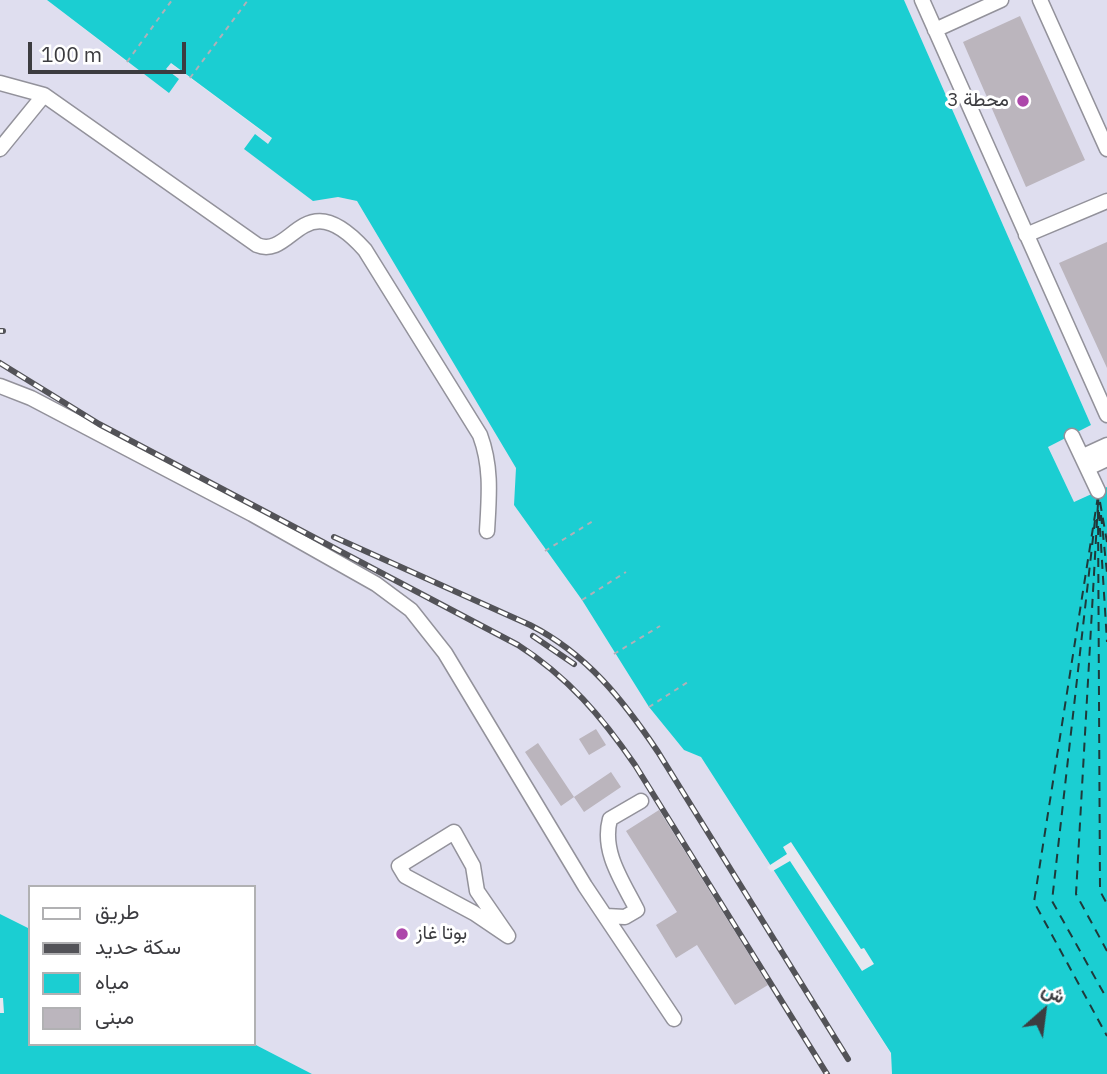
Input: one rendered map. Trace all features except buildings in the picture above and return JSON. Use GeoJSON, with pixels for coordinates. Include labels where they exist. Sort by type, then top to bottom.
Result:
{"type":"FeatureCollection","features":[{"type":"Feature","properties":{"kind":"street"},"geometry":{"type":"LineString","coordinates":[[935,30],[1001,0]]}},
{"type":"Feature","properties":{"kind":"street"},"geometry":{"type":"LineString","coordinates":[[1040,0],[1107,149]]}},
{"type":"Feature","properties":{"kind":"street"},"geometry":{"type":"LineString","coordinates":[[925,1],[935,30],[1107,415]]}},
{"type":"Feature","properties":{"kind":"street"},"geometry":{"type":"LineString","coordinates":[[0,83],[44,95],[257,245],[270,247],[303,225],[317,221],[339,225],[351,235],[365,250],[480,435],[488,456],[490,476],[487,531]]}},
{"type":"Feature","properties":{"kind":"street"},"geometry":{"type":"LineString","coordinates":[[0,149],[44,95]]}},
{"type":"Feature","properties":{"kind":"street"},"geometry":{"type":"LineString","coordinates":[[1026,235],[1107,201]]}},
{"type":"Feature","properties":{"kind":"street"},"geometry":{"type":"LineString","coordinates":[[0,386],[31,398],[252,514],[376,584],[411,610],[445,653],[606,916],[674,1019]]}},
{"type":"Feature","properties":{"kind":"street"},"geometry":{"type":"LineString","coordinates":[[1073,436],[1098,491]]}},
{"type":"Feature","properties":{"kind":"street"},"geometry":{"type":"LineString","coordinates":[[1085,462],[1107,445]]}},
{"type":"Feature","properties":{"kind":"street"},"geometry":{"type":"LineString","coordinates":[[1085,462],[1107,459]]}},
{"type":"Feature","properties":{"kind":"street"},"geometry":{"type":"LineString","coordinates":[[606,916],[625,917],[637,910],[611,859],[606,832],[610,819],[641,801]]}},
{"type":"Feature","properties":{"kind":"street"},"geometry":{"type":"LineString","coordinates":[[454,832],[473,866],[477,891],[508,936],[474,913],[405,876],[399,866],[454,832]]}},
{"type":"Feature","properties":{"kind":"path"},"geometry":{"type":"LineString","coordinates":[[127,62],[172,0]]}},
{"type":"Feature","properties":{"kind":"path"},"geometry":{"type":"LineString","coordinates":[[190,78],[248,0]]}},
{"type":"Feature","properties":{"kind":"path"},"geometry":{"type":"LineString","coordinates":[[545,551],[593,521]]}},
{"type":"Feature","properties":{"kind":"path"},"geometry":{"type":"LineString","coordinates":[[582,600],[626,572]]}},
{"type":"Feature","properties":{"kind":"path"},"geometry":{"type":"LineString","coordinates":[[614,654],[660,626]]}},
{"type":"Feature","properties":{"kind":"path"},"geometry":{"type":"LineString","coordinates":[[649,706],[691,680]]}},
{"type":"Feature","properties":{"kind":"shaded area"},"geometry":{"type":"Polygon","coordinates":[[[0,0],[47,0],[127,62],[166,69],[170,63],[272,139],[268,144],[338,197],[357,201],[517,468],[514,505],[582,600],[649,707],[684,750],[701,757],[891,1054],[892,1074],[312,1074],[256,1045],[256,885],[28,885],[28,928],[0,914],[0,0]]]}},
{"type":"Feature","properties":{"kind":"shaded area"},"geometry":{"type":"Polygon","coordinates":[[[904,0],[1107,0],[1107,487],[1074,502],[1048,447],[1091,425],[904,0]]]}},
{"type":"Feature","properties":{"kind":"water"},"geometry":{"type":"Polygon","coordinates":[[[47,0],[904,0],[1091,425],[1048,447],[1074,502],[1107,487],[1107,1074],[892,1074],[891,1053],[701,757],[684,750],[649,707],[582,600],[514,505],[516,468],[357,201],[338,197],[313,201],[244,149],[255,134],[268,144],[272,138],[171,63],[166,69],[179,79],[169,93],[47,0]]]}},
{"type":"Feature","properties":{"kind":"water"},"geometry":{"type":"Polygon","coordinates":[[[0,914],[28,928],[28,1046],[256,1045],[312,1074],[0,1074],[0,1013],[4,1013],[3,998],[0,998],[0,914]]]}},
{"type":"Feature","properties":{"kind":"pier"},"geometry":{"type":"Polygon","coordinates":[[[791,842],[861,949],[864,948],[874,964],[862,971],[790,861],[771,872],[767,867],[787,854],[783,847],[791,842]]]}},
{"type":"Feature","properties":{"kind":"ferry route"},"geometry":{"type":"LineString","coordinates":[[1098,496],[1034,902],[1107,1036]]}},
{"type":"Feature","properties":{"kind":"ferry route"},"geometry":{"type":"LineString","coordinates":[[1098,496],[1107,642]]}},
{"type":"Feature","properties":{"kind":"ferry route"},"geometry":{"type":"LineString","coordinates":[[1100,502],[1107,542]]}},
{"type":"Feature","properties":{"kind":"ferry route"},"geometry":{"type":"LineString","coordinates":[[1098,503],[1076,894],[1107,951]]}},
{"type":"Feature","properties":{"kind":"ferry route"},"geometry":{"type":"LineString","coordinates":[[1098,510],[1100,891],[1107,904]]}},
{"type":"Feature","properties":{"kind":"ferry route"},"geometry":{"type":"LineString","coordinates":[[1101,515],[1107,573]]}},
{"type":"Feature","properties":{"kind":"ferry route"},"geometry":{"type":"LineString","coordinates":[[1095,520],[1052,901],[1107,999]]}},
{"type":"Feature","properties":{"kind":"railway"},"geometry":{"type":"LineString","coordinates":[[0,363],[99,424],[518,645],[553,670],[597,714],[635,765],[827,1074]]}},
{"type":"Feature","properties":{"kind":"railway"},"geometry":{"type":"LineString","coordinates":[[334,537],[530,625],[569,650],[602,680],[658,752],[848,1059]]}},
{"type":"Feature","properties":{"kind":"railway"},"geometry":{"type":"LineString","coordinates":[[533,636],[574,664]]}},
{"type":"Feature","properties":{"kind":"place","name":"محطة 3"},"geometry":{"type":"Point","coordinates":[1023,101]}},
{"type":"Feature","properties":{"kind":"place","name":"بوتا غاز"},"geometry":{"type":"Point","coordinates":[402,934]}}]}
